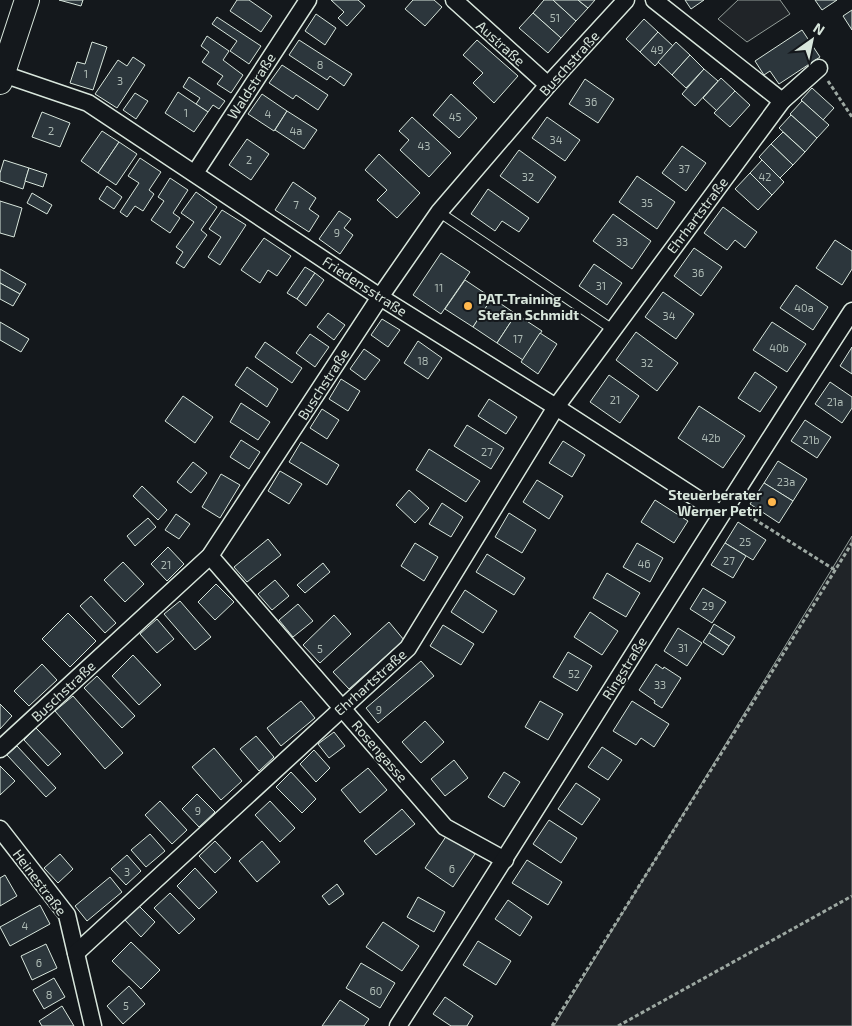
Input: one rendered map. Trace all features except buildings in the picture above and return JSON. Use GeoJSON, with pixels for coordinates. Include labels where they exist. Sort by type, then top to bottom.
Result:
{"type":"FeatureCollection","features":[{"type":"Feature","properties":{"kind":"main road"},"geometry":{"type":"LineString","coordinates":[[2,78],[27,0]]}},
{"type":"Feature","properties":{"kind":"street","name":"Waldstraße"},"geometry":{"type":"LineString","coordinates":[[195,173],[308,0]]}},
{"type":"Feature","properties":{"kind":"street","name":"Austraße"},"geometry":{"type":"LineString","coordinates":[[454,0],[548,85]]}},
{"type":"Feature","properties":{"kind":"street","name":"Buschstraße"},"geometry":{"type":"LineString","coordinates":[[0,749],[210,556],[380,297],[440,212],[548,85],[626,0]]}},
{"type":"Feature","properties":{"kind":"street"},"geometry":{"type":"LineString","coordinates":[[654,0],[782,101]]}},
{"type":"Feature","properties":{"kind":"street","name":"Ehrhartstraße"},"geometry":{"type":"LineString","coordinates":[[76,953],[408,648],[556,407],[612,328],[782,101],[819,68]]}},
{"type":"Feature","properties":{"kind":"street","name":"Friedensstraße"},"geometry":{"type":"LineString","coordinates":[[2,78],[88,103],[380,297],[556,407],[724,508]]}},
{"type":"Feature","properties":{"kind":"street","name":"Ringstraße"},"geometry":{"type":"LineString","coordinates":[[398,1026],[505,860],[724,508],[852,311]]}},
{"type":"Feature","properties":{"kind":"street","name":"Rosengasse"},"geometry":{"type":"LineString","coordinates":[[210,556],[445,827],[505,860]]}},
{"type":"Feature","properties":{"kind":"street","name":"Heinestraße"},"geometry":{"type":"LineString","coordinates":[[0,829],[67,915],[93,1026]]}},
{"type":"Feature","properties":{"kind":"lane"},"geometry":{"type":"LineString","coordinates":[[440,212],[612,328]]}},
{"type":"Feature","properties":{"kind":"path"},"geometry":{"type":"LineString","coordinates":[[819,68],[852,117]]}},
{"type":"Feature","properties":{"kind":"path"},"geometry":{"type":"LineString","coordinates":[[724,508],[835,570]]}},
{"type":"Feature","properties":{"kind":"path"},"geometry":{"type":"LineString","coordinates":[[552,1026],[852,543]]}},
{"type":"Feature","properties":{"kind":"path"},"geometry":{"type":"LineString","coordinates":[[618,1026],[852,896]]}},
{"type":"Feature","properties":{"kind":"shaded area"},"geometry":{"type":"Polygon","coordinates":[[[738,0],[780,0],[790,14],[747,42],[718,19],[738,0]]]}},
{"type":"Feature","properties":{"kind":"shaded area"},"geometry":{"type":"Polygon","coordinates":[[[852,536],[852,1026],[554,1026],[852,536]]]}},
{"type":"Feature","properties":{"kind":"place","name":"PAT-Training Stefan Schmidt"},"geometry":{"type":"Point","coordinates":[468,306]}},
{"type":"Feature","properties":{"kind":"place","name":"Steuerberater Werner Petri"},"geometry":{"type":"Point","coordinates":[772,502]}}]}
